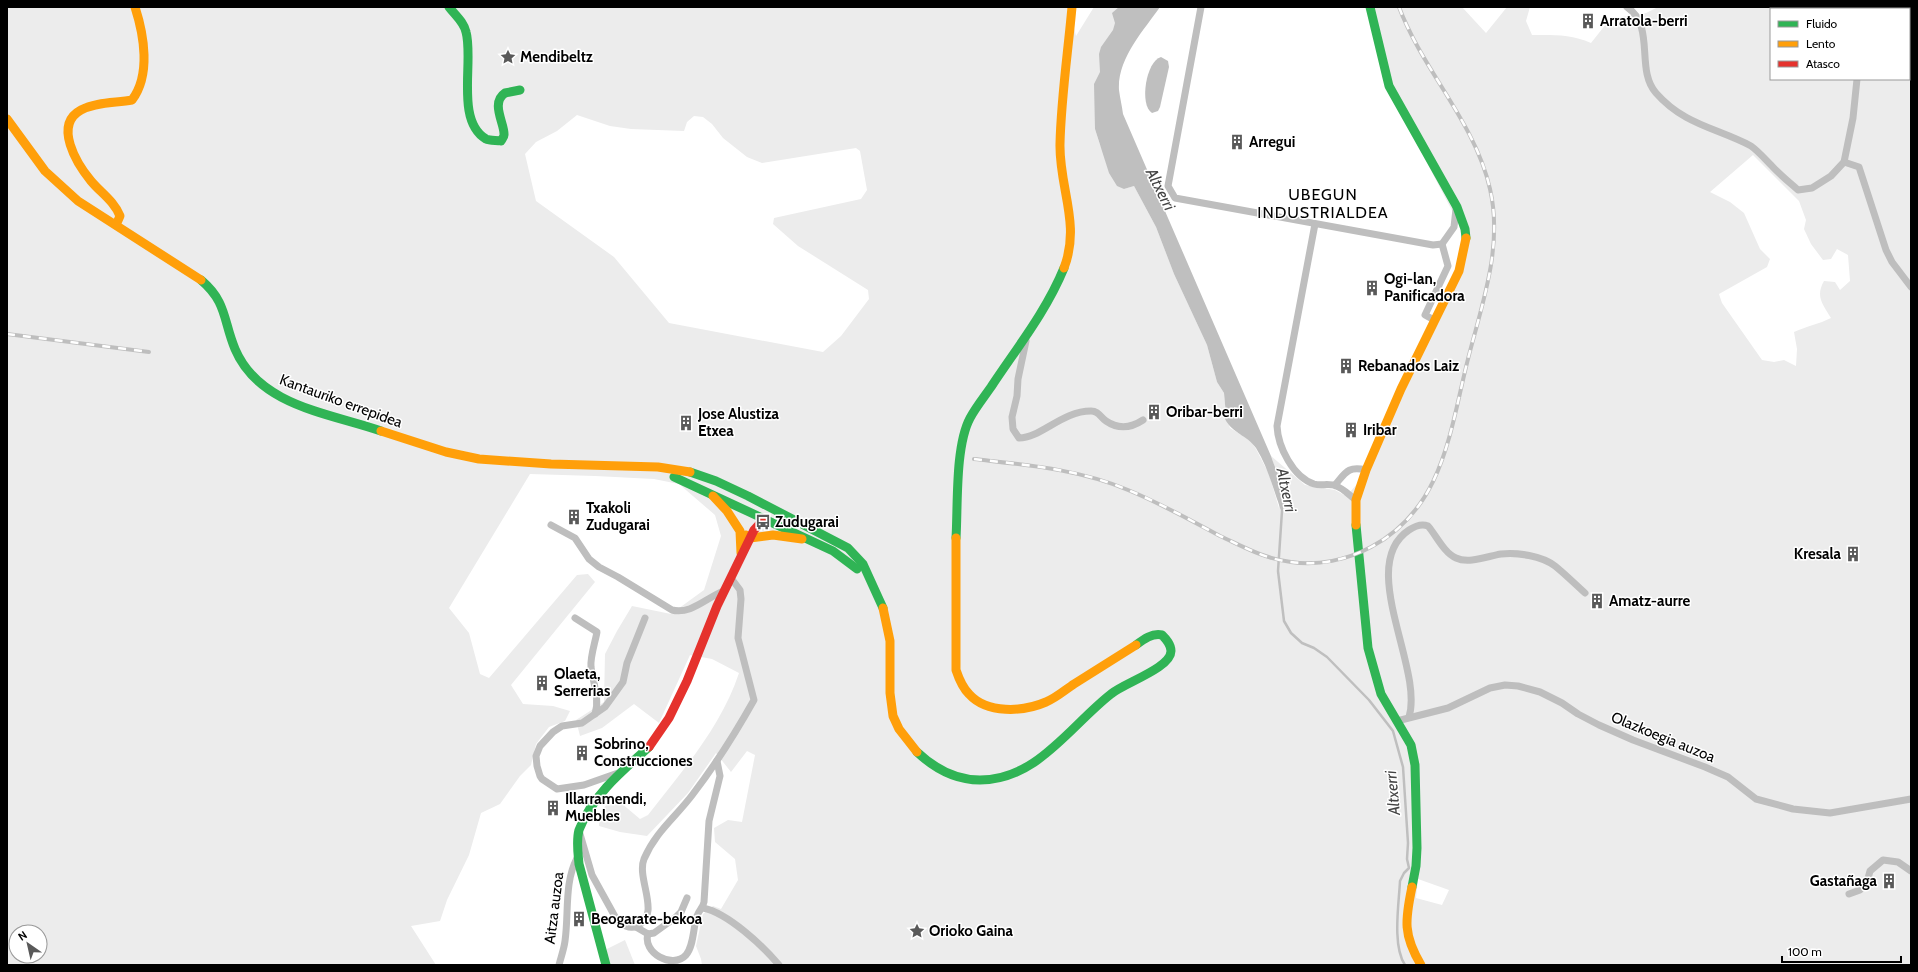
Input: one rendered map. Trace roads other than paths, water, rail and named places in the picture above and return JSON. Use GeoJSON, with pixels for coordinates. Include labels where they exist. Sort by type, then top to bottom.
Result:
{"type":"FeatureCollection","features":[{"type":"Feature","properties":{"kind":"main road"},"geometry":{"type":"LineString","coordinates":[[116,225],[120,216],[116,206],[92,182],[81,167],[71,147],[67,130],[70,120],[80,110],[132,100],[138,92],[142,73],[142,29],[135,7]]}},
{"type":"Feature","properties":{"kind":"main road"},"geometry":{"type":"LineString","coordinates":[[449,7],[462,23],[467,35],[467,81],[471,121],[478,132],[486,139],[494,141],[501,140],[504,135],[501,126],[500,102],[502,96],[508,91],[520,90]]}},
{"type":"Feature","properties":{"kind":"main road"},"geometry":{"type":"LineString","coordinates":[[619,466],[660,466],[684,470],[715,482],[815,530],[838,542],[855,554],[864,566],[877,595],[889,629],[891,647],[889,677],[890,706],[896,722],[906,739],[920,755],[938,769],[971,780],[999,779],[1029,766],[1064,739],[1090,712],[1114,692],[1161,666],[1170,657],[1172,646],[1162,635],[1157,634],[1146,638],[1047,702],[1033,708],[1020,710],[1006,710],[989,706],[973,698],[959,683],[956,670],[955,612],[957,529],[961,454],[964,436],[970,418],[1053,293],[1063,271],[1071,231],[1070,213],[1061,163],[1060,145],[1068,57],[1077,7]]}},
{"type":"Feature","properties":{"kind":"main road"},"geometry":{"type":"LineString","coordinates":[[1370,7],[1389,86],[1457,207],[1466,229],[1464,257],[1459,271],[1434,320],[1366,470],[1356,500],[1356,535],[1368,648],[1381,694],[1411,745],[1415,771],[1416,866],[1407,909],[1406,926],[1411,948],[1421,965]]}},
{"type":"Feature","properties":{"kind":"main road","name":"Kantauriko errepidea"},"geometry":{"type":"LineString","coordinates":[[7,120],[44,171],[78,201],[199,278],[210,287],[218,298],[228,331],[242,362],[253,378],[274,394],[302,405],[465,458],[533,463],[619,466]]}},
{"type":"Feature","properties":{"kind":"main road"},"geometry":{"type":"LineString","coordinates":[[619,466],[681,479],[808,541],[833,551],[858,570],[877,595]]}},
{"type":"Feature","properties":{"kind":"main road"},"geometry":{"type":"LineString","coordinates":[[606,965],[578,856],[579,832],[594,802],[622,771],[649,747],[669,718],[724,591],[740,561],[764,525],[764,519],[757,507],[715,482]]}},
{"type":"Feature","properties":{"kind":"main road"},"geometry":{"type":"LineString","coordinates":[[705,490],[718,500],[740,531],[754,538],[773,535],[808,541]]}},
{"type":"Feature","properties":{"kind":"main road"},"geometry":{"type":"LineString","coordinates":[[764,519],[770,516],[777,516],[815,530]]}},
{"type":"Feature","properties":{"kind":"main road"},"geometry":{"type":"LineString","coordinates":[[740,531],[740,561]]}},
{"type":"Feature","properties":{"kind":"street"},"geometry":{"type":"LineString","coordinates":[[1201,7],[1173,156],[1169,189],[1175,198],[1433,245],[1442,244],[1454,227],[1457,207]]}},
{"type":"Feature","properties":{"kind":"street"},"geometry":{"type":"LineString","coordinates":[[1627,7],[1638,16],[1643,33],[1647,79],[1655,92],[1674,110],[1700,126],[1753,147],[1782,177],[1798,190],[1812,188],[1831,176],[1844,162],[1853,118],[1857,80]]}},
{"type":"Feature","properties":{"kind":"street"},"geometry":{"type":"LineString","coordinates":[[1844,162],[1859,167],[1862,171],[1886,250],[1892,262],[1911,287]]}},
{"type":"Feature","properties":{"kind":"street"},"geometry":{"type":"LineString","coordinates":[[1315,224],[1278,419],[1278,438],[1294,469],[1306,480],[1314,484],[1335,485],[1356,500]]}},
{"type":"Feature","properties":{"kind":"street"},"geometry":{"type":"LineString","coordinates":[[1434,320],[1425,315],[1448,266],[1442,244]]}},
{"type":"Feature","properties":{"kind":"street"},"geometry":{"type":"LineString","coordinates":[[1027,334],[1012,417],[1013,429],[1019,438],[1032,436],[1067,416],[1090,411],[1096,411],[1106,421],[1120,427],[1130,427],[1143,420]]}},
{"type":"Feature","properties":{"kind":"street"},"geometry":{"type":"LineString","coordinates":[[1335,485],[1348,470],[1356,468],[1366,470]]}},
{"type":"Feature","properties":{"kind":"street"},"geometry":{"type":"LineString","coordinates":[[551,525],[575,538],[589,559],[598,567],[618,577],[672,610],[678,612],[692,608],[724,591]]}},
{"type":"Feature","properties":{"kind":"street"},"geometry":{"type":"LineString","coordinates":[[1409,717],[1411,711],[1411,696],[1403,647],[1391,601],[1388,580],[1392,554],[1395,545],[1402,535],[1418,526],[1428,526],[1450,555],[1457,559],[1480,559],[1502,554],[1519,554],[1537,558],[1554,565],[1585,593]]}},
{"type":"Feature","properties":{"kind":"street"},"geometry":{"type":"LineString","coordinates":[[636,927],[642,923],[648,914],[649,907],[642,868],[650,845],[663,826],[692,796],[718,761],[741,725],[754,700],[738,638],[741,599],[740,590],[732,578]]}},
{"type":"Feature","properties":{"kind":"street"},"geometry":{"type":"LineString","coordinates":[[575,618],[596,632],[590,666],[597,694],[596,714]]}},
{"type":"Feature","properties":{"kind":"street"},"geometry":{"type":"LineString","coordinates":[[622,771],[573,788],[557,789],[542,779],[537,766],[536,756],[540,746],[546,739],[562,726],[582,723],[605,706],[623,682],[627,663],[645,618]]}},
{"type":"Feature","properties":{"kind":"street","name":"Olazkoegia auzoa"},"geometry":{"type":"LineString","coordinates":[[1397,721],[1448,708],[1490,688],[1505,685],[1518,686],[1540,692],[1562,703],[1592,722],[1633,740],[1728,777],[1756,799],[1793,809],[1830,813],[1911,799]]}},
{"type":"Feature","properties":{"kind":"street"},"geometry":{"type":"LineString","coordinates":[[648,934],[646,940],[656,954],[666,959],[679,960],[685,956],[689,950],[697,916],[703,908],[706,878],[708,821],[720,776],[718,761]]}},
{"type":"Feature","properties":{"kind":"street"},"geometry":{"type":"LineString","coordinates":[[579,832],[592,875],[613,915],[622,924],[636,927],[648,934],[654,933],[666,926],[681,912],[687,898]]}},
{"type":"Feature","properties":{"kind":"street","name":"Aitza auzoa"},"geometry":{"type":"LineString","coordinates":[[559,965],[565,941],[571,869],[578,856]]}},
{"type":"Feature","properties":{"kind":"street"},"geometry":{"type":"LineString","coordinates":[[1849,894],[1860,890],[1867,882],[1870,871],[1883,860],[1898,862],[1911,871]]}},
{"type":"Feature","properties":{"kind":"street"},"geometry":{"type":"LineString","coordinates":[[703,908],[710,909],[740,929],[767,952],[779,965]]}},
{"type":"Feature","properties":{"kind":"waterway","name":"Altxerri"},"geometry":{"type":"LineString","coordinates":[[1282,511],[1278,571],[1284,621],[1291,633],[1302,643],[1314,648],[1327,657],[1369,700],[1393,731],[1403,767],[1408,843],[1407,859],[1409,868],[1404,873],[1400,881],[1397,936],[1401,957],[1405,965]]}},
{"type":"Feature","properties":{"kind":"railway"},"geometry":{"type":"LineString","coordinates":[[974,459],[1013,463],[1091,477],[1152,500],[1246,548],[1272,558],[1291,562],[1312,563],[1332,561],[1362,552],[1396,531],[1415,511],[1430,488],[1441,464],[1449,438],[1490,273],[1494,231],[1490,189],[1483,165],[1473,141],[1421,53],[1399,7]]}},
{"type":"Feature","properties":{"kind":"railway"},"geometry":{"type":"LineString","coordinates":[[7,334],[149,352]]}},
{"type":"Feature","properties":{"kind":"place","name":"Arratola-berri"},"geometry":{"type":"Point","coordinates":[1588,21]}},
{"type":"Feature","properties":{"kind":"place","name":"Mendibeltz"},"geometry":{"type":"Point","coordinates":[508,57]}},
{"type":"Feature","properties":{"kind":"place","name":"Arregui"},"geometry":{"type":"Point","coordinates":[1237,142]}},
{"type":"Feature","properties":{"kind":"place","name":"Ogi-lan, Panificadora"},"geometry":{"type":"Point","coordinates":[1372,288]}},
{"type":"Feature","properties":{"kind":"place","name":"Rebanados Laiz"},"geometry":{"type":"Point","coordinates":[1346,366]}},
{"type":"Feature","properties":{"kind":"place","name":"Oribar-berri"},"geometry":{"type":"Point","coordinates":[1154,412]}},
{"type":"Feature","properties":{"kind":"place","name":"Jose Alustiza Etxea"},"geometry":{"type":"Point","coordinates":[686,423]}},
{"type":"Feature","properties":{"kind":"place","name":"Iribar"},"geometry":{"type":"Point","coordinates":[1351,430]}},
{"type":"Feature","properties":{"kind":"place","name":"Txakoli Zudugarai"},"geometry":{"type":"Point","coordinates":[574,517]}},
{"type":"Feature","properties":{"kind":"place","name":"Zudugarai"},"geometry":{"type":"Point","coordinates":[763,522]}},
{"type":"Feature","properties":{"kind":"place","name":"Kresala"},"geometry":{"type":"Point","coordinates":[1853,554]}},
{"type":"Feature","properties":{"kind":"place","name":"Amatz-aurre"},"geometry":{"type":"Point","coordinates":[1597,601]}},
{"type":"Feature","properties":{"kind":"place","name":"Olaeta, Serrerias"},"geometry":{"type":"Point","coordinates":[542,683]}},
{"type":"Feature","properties":{"kind":"place","name":"Sobrino, Construcciones"},"geometry":{"type":"Point","coordinates":[582,753]}},
{"type":"Feature","properties":{"kind":"place","name":"Illarramendi, Muebles"},"geometry":{"type":"Point","coordinates":[553,808]}},
{"type":"Feature","properties":{"kind":"place","name":"Gastañaga"},"geometry":{"type":"Point","coordinates":[1889,881]}},
{"type":"Feature","properties":{"kind":"place","name":"Beogarate-bekoa"},"geometry":{"type":"Point","coordinates":[579,919]}},
{"type":"Feature","properties":{"kind":"place","name":"Orioko Gaina"},"geometry":{"type":"Point","coordinates":[917,931]}},
{"type":"Feature","properties":{"kind":"district","name":"UBEGUN INDUSTRIALDEA"},"geometry":{"type":"Point","coordinates":[1323,203]}}]}
